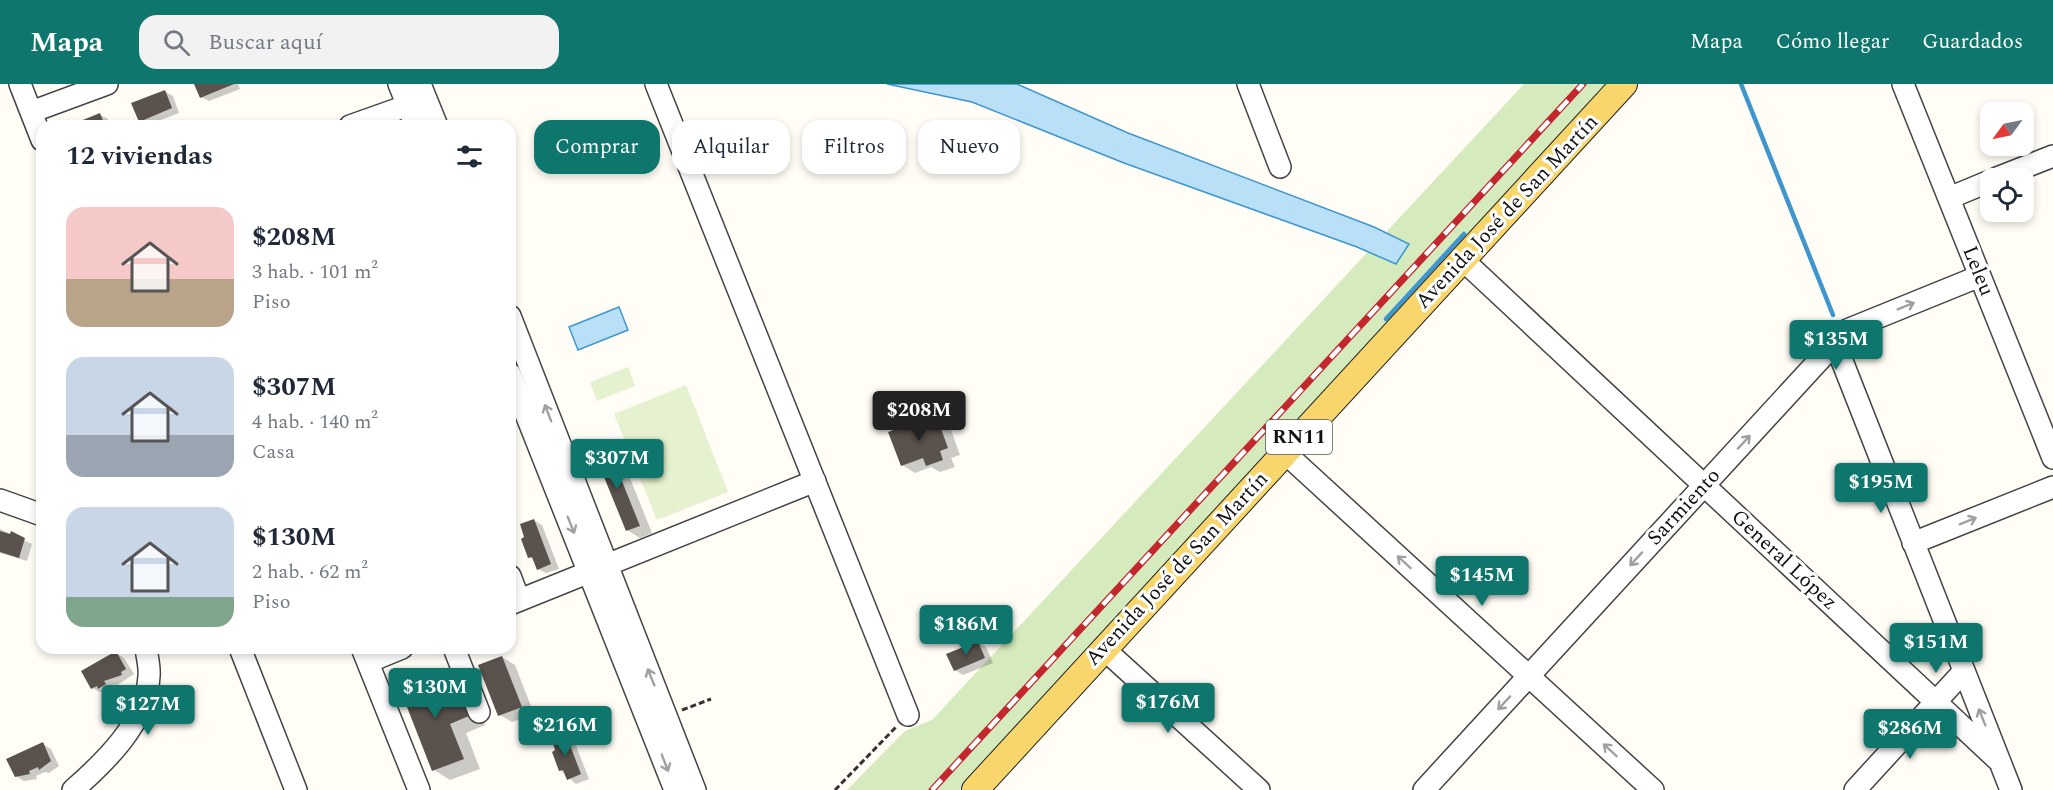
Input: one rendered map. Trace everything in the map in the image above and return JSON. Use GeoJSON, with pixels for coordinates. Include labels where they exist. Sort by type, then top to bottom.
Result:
{"type":"FeatureCollection","features":[{"type":"Feature","properties":{"kind":"main road","name":"Avenida José de San Martín"},"geometry":{"type":"LineString","coordinates":[[975,790],[1624,84]]}},
{"type":"Feature","properties":{"kind":"street"},"geometry":{"type":"LineString","coordinates":[[20,84],[36,125]]}},
{"type":"Feature","properties":{"kind":"street"},"geometry":{"type":"LineString","coordinates":[[31,112],[107,84]]}},
{"type":"Feature","properties":{"kind":"street"},"geometry":{"type":"LineString","coordinates":[[399,84],[418,96],[433,120]]}},
{"type":"Feature","properties":{"kind":"street"},"geometry":{"type":"LineString","coordinates":[[656,84],[908,715]]}},
{"type":"Feature","properties":{"kind":"street"},"geometry":{"type":"LineString","coordinates":[[1248,84],[1280,167]]}},
{"type":"Feature","properties":{"kind":"street","name":"Leleu"},"geometry":{"type":"LineString","coordinates":[[1903,84],[2053,459]]}},
{"type":"Feature","properties":{"kind":"street"},"geometry":{"type":"LineString","coordinates":[[364,120],[418,96]]}},
{"type":"Feature","properties":{"kind":"street"},"geometry":{"type":"LineString","coordinates":[[416,120],[418,96]]}},
{"type":"Feature","properties":{"kind":"street"},"geometry":{"type":"LineString","coordinates":[[2022,168],[2053,156]]}},
{"type":"Feature","properties":{"kind":"street"},"geometry":{"type":"LineString","coordinates":[[1949,198],[1980,185]]}},
{"type":"Feature","properties":{"kind":"street","name":"General López"},"geometry":{"type":"LineString","coordinates":[[1463,260],[2000,762]]}},
{"type":"Feature","properties":{"kind":"street","name":"Sarmiento"},"geometry":{"type":"LineString","coordinates":[[1424,790],[1847,330],[1980,276]]}},
{"type":"Feature","properties":{"kind":"street"},"geometry":{"type":"LineString","coordinates":[[1835,343],[2011,790]]}},
{"type":"Feature","properties":{"kind":"street"},"geometry":{"type":"LineString","coordinates":[[516,366],[518,382],[659,718],[695,790]]}},
{"type":"Feature","properties":{"kind":"street"},"geometry":{"type":"LineString","coordinates":[[1284,452],[1653,790]]}},
{"type":"Feature","properties":{"kind":"street"},"geometry":{"type":"LineString","coordinates":[[516,602],[815,481]]}},
{"type":"Feature","properties":{"kind":"street"},"geometry":{"type":"LineString","coordinates":[[1913,543],[2053,487]]}},
{"type":"Feature","properties":{"kind":"street"},"geometry":{"type":"LineString","coordinates":[[0,500],[36,513]]}},
{"type":"Feature","properties":{"kind":"street"},"geometry":{"type":"LineString","coordinates":[[1104,649],[1259,790]]}},
{"type":"Feature","properties":{"kind":"street"},"geometry":{"type":"LineString","coordinates":[[73,790],[101,766],[125,739],[149,677],[147,654]]}},
{"type":"Feature","properties":{"kind":"street"},"geometry":{"type":"LineString","coordinates":[[242,654],[296,790]]}},
{"type":"Feature","properties":{"kind":"street"},"geometry":{"type":"LineString","coordinates":[[456,654],[478,712]]}},
{"type":"Feature","properties":{"kind":"street"},"geometry":{"type":"LineString","coordinates":[[365,655],[419,790]]}},
{"type":"Feature","properties":{"kind":"street"},"geometry":{"type":"LineString","coordinates":[[1855,790],[1964,671]]}},
{"type":"Feature","properties":{"kind":"street"},"geometry":{"type":"LineString","coordinates":[[659,718],[675,790]]}},
{"type":"Feature","properties":{"kind":"path"},"geometry":{"type":"LineString","coordinates":[[659,718],[711,699]]}},
{"type":"Feature","properties":{"kind":"path"},"geometry":{"type":"LineString","coordinates":[[834,790],[908,715]]}},
{"type":"Feature","properties":{"kind":"green space"},"geometry":{"type":"Polygon","coordinates":[[[1524,84],[1624,84],[975,790],[847,790],[905,731],[932,720],[1524,84]]]}},
{"type":"Feature","properties":{"kind":"green space"},"geometry":{"type":"Polygon","coordinates":[[[628,367],[635,386],[597,401],[590,382],[628,367]]]}},
{"type":"Feature","properties":{"kind":"green space"},"geometry":{"type":"Polygon","coordinates":[[[686,385],[728,492],[657,520],[614,414],[686,385]]]}},
{"type":"Feature","properties":{"kind":"water"},"geometry":{"type":"Polygon","coordinates":[[[887,84],[1017,84],[1128,133],[1374,227],[1409,244],[1396,264],[1357,247],[1124,163],[972,102],[887,84]]]}},
{"type":"Feature","properties":{"kind":"water"},"geometry":{"type":"Polygon","coordinates":[[[619,307],[628,330],[578,350],[569,327],[619,307]]]}},
{"type":"Feature","properties":{"kind":"building"},"geometry":{"type":"Polygon","coordinates":[[[194,84],[234,84],[200,98],[194,84]]]}},
{"type":"Feature","properties":{"kind":"building"},"geometry":{"type":"Polygon","coordinates":[[[165,90],[172,108],[144,120],[138,120],[131,103],[165,90]]]}},
{"type":"Feature","properties":{"kind":"building"},"geometry":{"type":"Polygon","coordinates":[[[100,113],[103,120],[83,120],[100,113]]]}},
{"type":"Feature","properties":{"kind":"building"},"geometry":{"type":"Polygon","coordinates":[[[936,415],[948,448],[940,451],[943,460],[926,466],[923,458],[901,466],[888,432],[936,415]]]}},
{"type":"Feature","properties":{"kind":"building"},"geometry":{"type":"Polygon","coordinates":[[[609,449],[640,526],[626,531],[595,455],[609,449]]]}},
{"type":"Feature","properties":{"kind":"building"},"geometry":{"type":"Polygon","coordinates":[[[534,519],[551,564],[537,570],[532,557],[528,558],[521,539],[524,537],[520,524],[534,519]]]}},
{"type":"Feature","properties":{"kind":"building"},"geometry":{"type":"Polygon","coordinates":[[[0,531],[10,534],[11,531],[25,538],[19,558],[0,552],[0,531]]]}},
{"type":"Feature","properties":{"kind":"building"},"geometry":{"type":"Polygon","coordinates":[[[978,641],[985,658],[954,671],[946,654],[978,641]]]}},
{"type":"Feature","properties":{"kind":"building"},"geometry":{"type":"Polygon","coordinates":[[[111,654],[118,654],[126,669],[121,672],[122,675],[104,681],[106,684],[98,689],[97,686],[91,689],[81,671],[111,654]]]}},
{"type":"Feature","properties":{"kind":"building"},"geometry":{"type":"Polygon","coordinates":[[[502,656],[522,707],[498,716],[478,665],[502,656]]]}},
{"type":"Feature","properties":{"kind":"building"},"geometry":{"type":"Polygon","coordinates":[[[429,672],[439,696],[458,688],[469,716],[450,724],[464,759],[432,771],[398,684],[429,672]]]}},
{"type":"Feature","properties":{"kind":"building"},"geometry":{"type":"Polygon","coordinates":[[[565,732],[581,774],[567,780],[563,770],[559,771],[552,752],[555,750],[551,738],[565,732]]]}},
{"type":"Feature","properties":{"kind":"building"},"geometry":{"type":"Polygon","coordinates":[[[43,742],[51,761],[39,770],[38,767],[29,771],[30,774],[15,777],[6,759],[43,742]]]}},
{"type":"Feature","properties":{"kind":"waterway"},"geometry":{"type":"LineString","coordinates":[[1741,84],[1833,315]]}},
{"type":"Feature","properties":{"kind":"waterway"},"geometry":{"type":"LineString","coordinates":[[1386,319],[1464,234]]}},
{"type":"Feature","properties":{"kind":"railway"},"geometry":{"type":"LineString","coordinates":[[932,790],[1583,84]]}}]}
